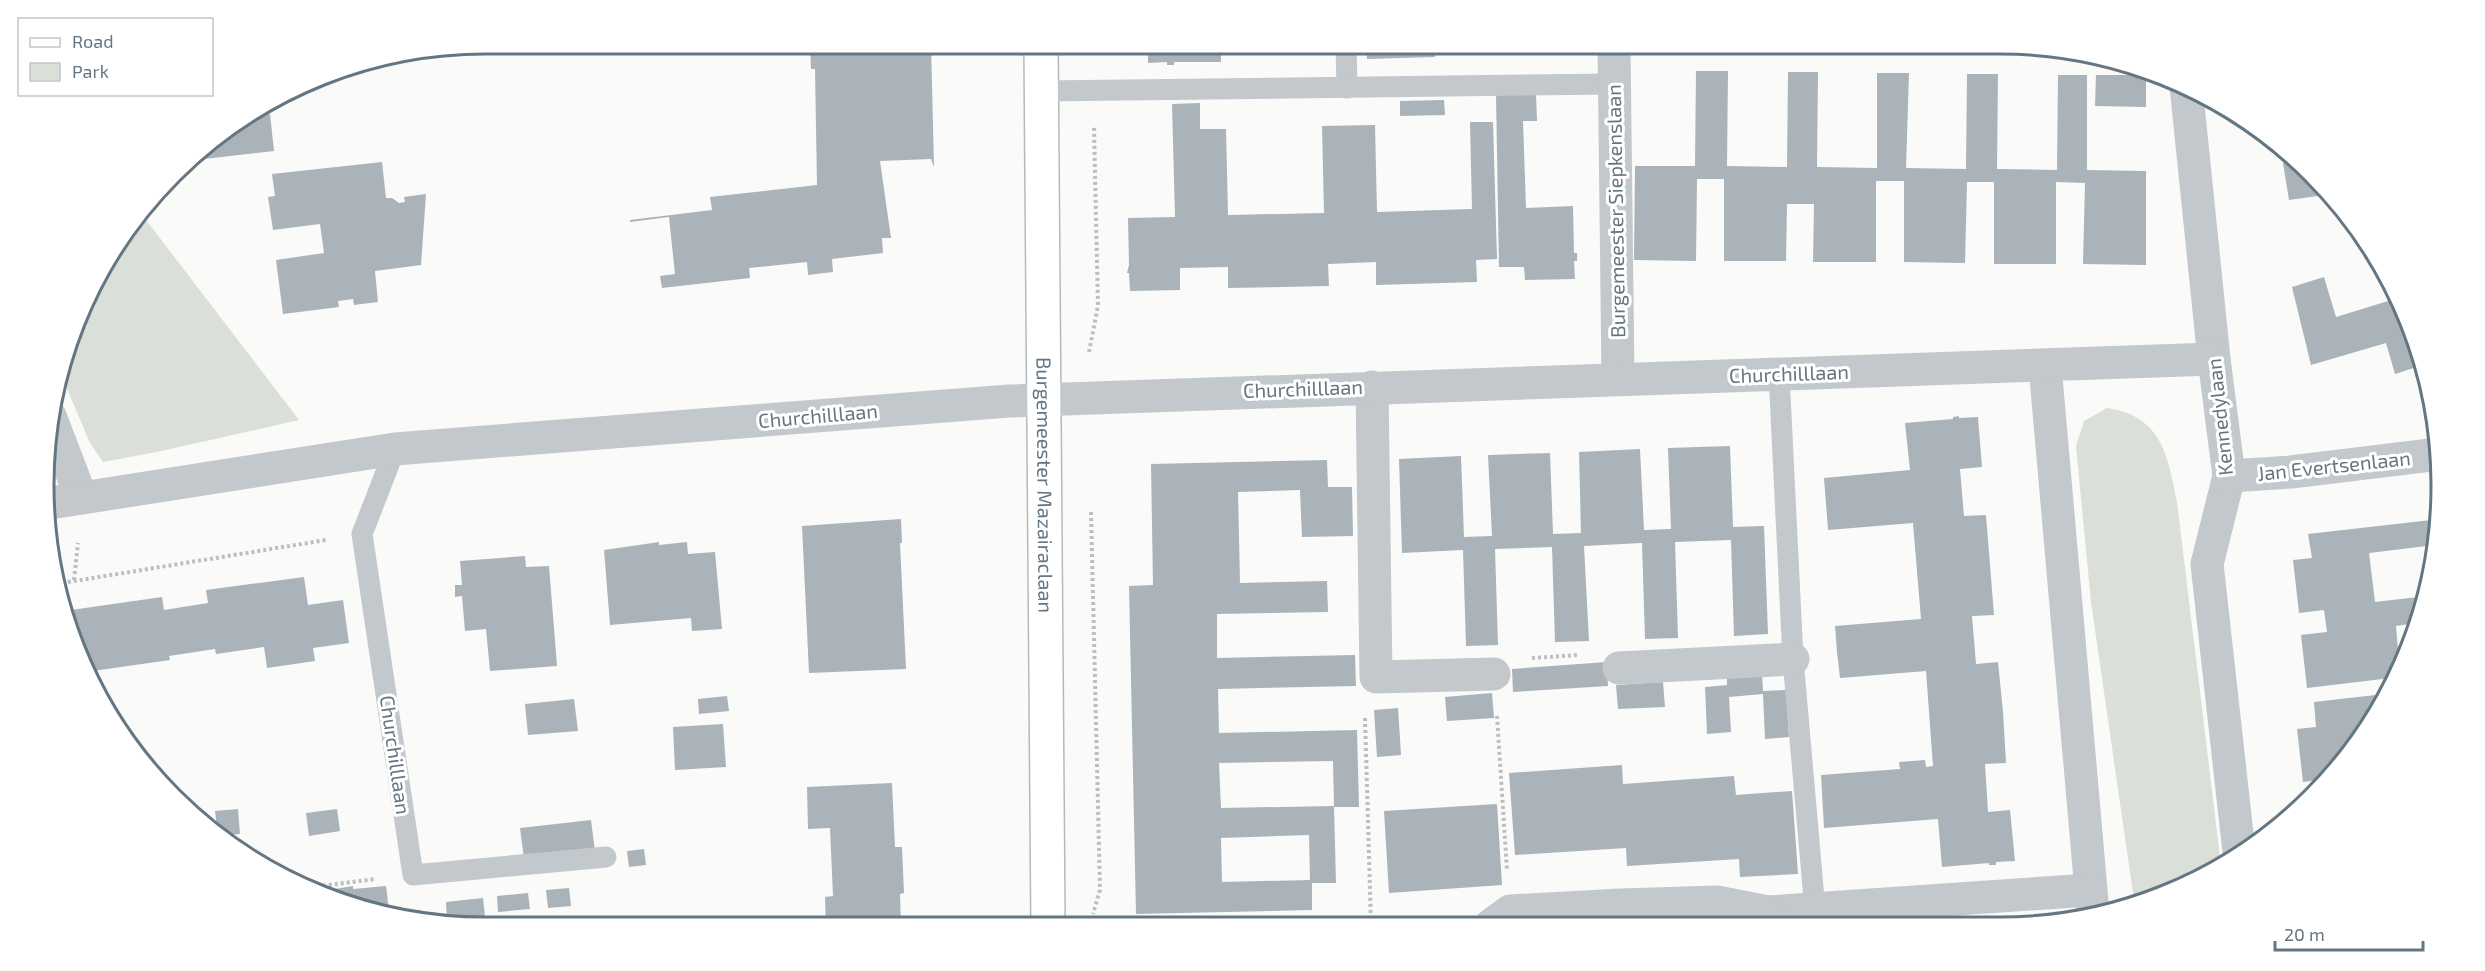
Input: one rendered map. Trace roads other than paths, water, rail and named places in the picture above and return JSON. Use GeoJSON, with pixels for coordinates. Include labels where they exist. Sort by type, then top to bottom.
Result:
{"type":"FeatureCollection","features":[{"type":"Feature","properties":{"kind":"street","name":"Burgemeester Mazairaclaan"},"geometry":{"type":"LineString","coordinates":[[1041,54],[1042,401],[1048,917]]}},
{"type":"Feature","properties":{"kind":"street","name":"Burgemeester Siepkenslaan"},"geometry":{"type":"LineString","coordinates":[[1614,54],[1618,378]]}},
{"type":"Feature","properties":{"kind":"street","name":"Kennedylaan"},"geometry":{"type":"LineString","coordinates":[[2187,97],[2214,360],[2229,477],[2207,564],[2238,845]]}},
{"type":"Feature","properties":{"kind":"street","name":"Churchilllaan"},"geometry":{"type":"LineString","coordinates":[[55,502],[395,449],[1009,400],[1042,401],[1086,396],[2214,360]]}},
{"type":"Feature","properties":{"kind":"street"},"geometry":{"type":"LineString","coordinates":[[1818,917],[2091,902],[2044,366]]}},
{"type":"Feature","properties":{"kind":"street"},"geometry":{"type":"LineString","coordinates":[[1372,387],[1376,677],[1494,674]]}},
{"type":"Feature","properties":{"kind":"street"},"geometry":{"type":"LineString","coordinates":[[57,435],[81,497]]}},
{"type":"Feature","properties":{"kind":"street","name":"Jan Evertsenlaan"},"geometry":{"type":"LineString","coordinates":[[2229,477],[2430,455]]}},
{"type":"Feature","properties":{"kind":"street"},"geometry":{"type":"LineString","coordinates":[[1619,668],[1792,659]]}},
{"type":"Feature","properties":{"kind":"street"},"geometry":{"type":"LineString","coordinates":[[1510,917],[1621,904],[1717,902],[1759,917]]}},
{"type":"Feature","properties":{"kind":"lane"},"geometry":{"type":"LineString","coordinates":[[1346,54],[1347,88]]}},
{"type":"Feature","properties":{"kind":"lane"},"geometry":{"type":"LineString","coordinates":[[1042,91],[1614,84]]}},
{"type":"Feature","properties":{"kind":"lane"},"geometry":{"type":"LineString","coordinates":[[1779,374],[1792,659],[1818,917]]}},
{"type":"Feature","properties":{"kind":"lane","name":"Churchilllaan"},"geometry":{"type":"LineString","coordinates":[[395,449],[362,534],[413,875],[606,857]]}}]}
